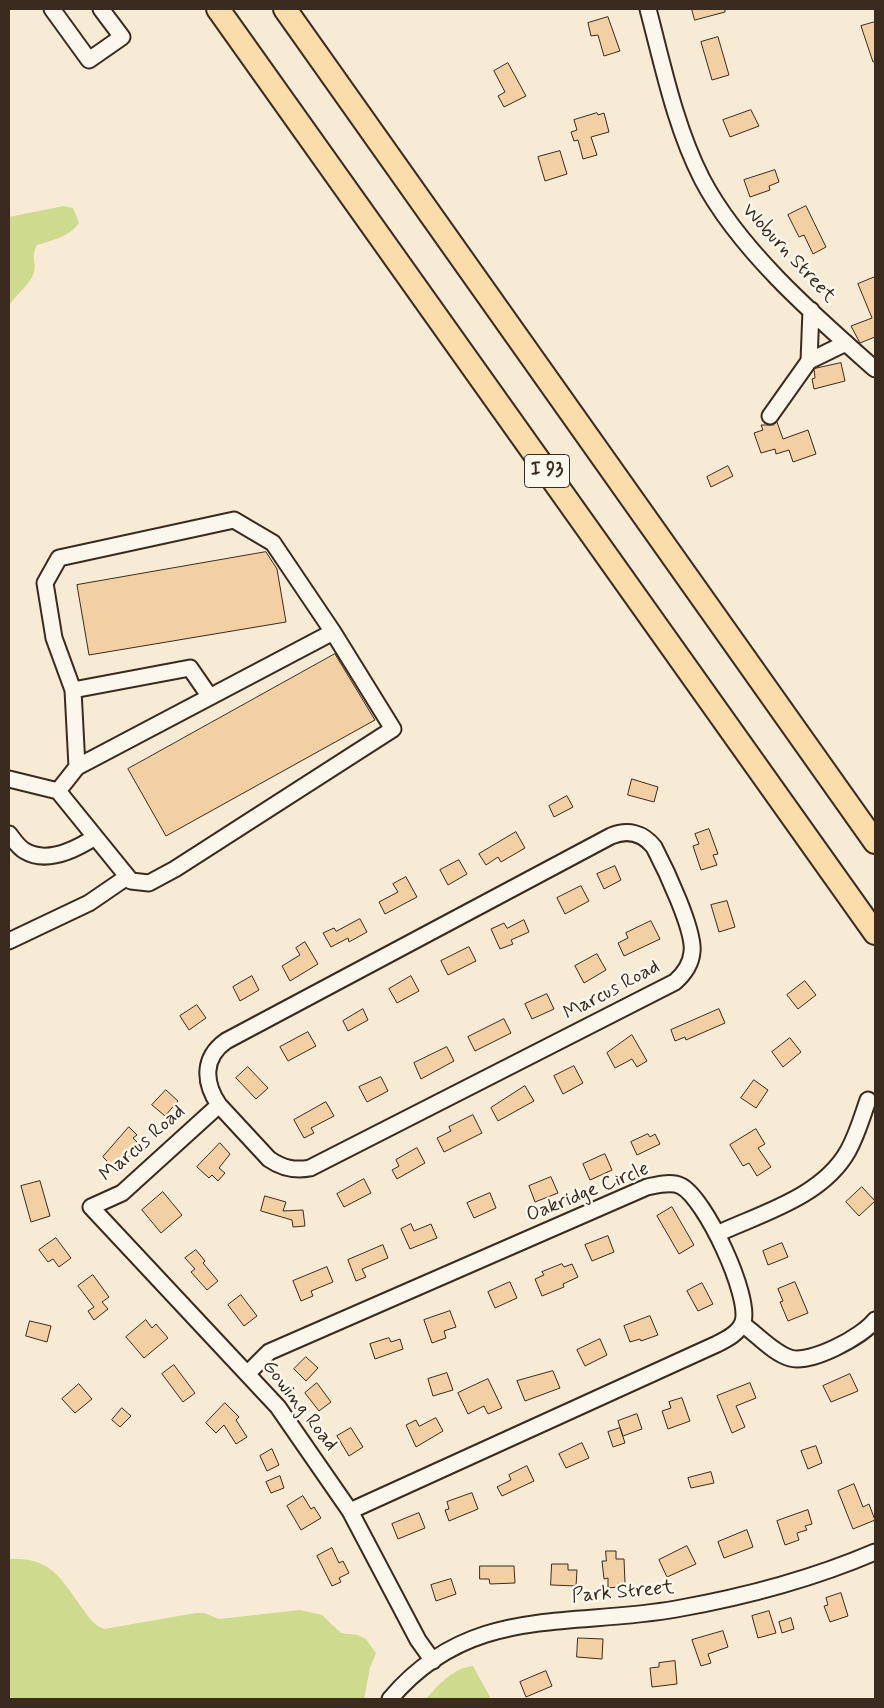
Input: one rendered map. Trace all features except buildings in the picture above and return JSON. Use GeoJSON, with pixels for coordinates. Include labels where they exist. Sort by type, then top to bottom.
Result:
{"type":"FeatureCollection","features":[{"type":"Feature","properties":{"kind":"highway","name":"I 93"},"geometry":{"type":"LineString","coordinates":[[218,9],[875,933]]}},
{"type":"Feature","properties":{"kind":"highway","name":"I 93"},"geometry":{"type":"LineString","coordinates":[[284,9],[875,842]]}},
{"type":"Feature","properties":{"kind":"street"},"geometry":{"type":"LineString","coordinates":[[52,9],[88,60],[122,37],[101,9]]}},
{"type":"Feature","properties":{"kind":"street","name":"Woburn Street"},"geometry":{"type":"LineString","coordinates":[[648,9],[680,124],[705,185],[726,219],[745,243],[811,310],[875,369]]}},
{"type":"Feature","properties":{"kind":"street"},"geometry":{"type":"LineString","coordinates":[[809,361],[811,310]]}},
{"type":"Feature","properties":{"kind":"street"},"geometry":{"type":"LineString","coordinates":[[770,416],[809,361],[846,343]]}},
{"type":"Feature","properties":{"kind":"street"},"geometry":{"type":"LineString","coordinates":[[9,779],[58,792],[131,882],[149,883],[175,869],[393,730],[334,632],[274,543],[234,520],[59,558],[45,583],[54,638],[73,690],[77,767]]}},
{"type":"Feature","properties":{"kind":"street"},"geometry":{"type":"LineString","coordinates":[[58,792],[77,767],[334,632]]}},
{"type":"Feature","properties":{"kind":"street"},"geometry":{"type":"LineString","coordinates":[[73,690],[190,668],[210,696]]}},
{"type":"Feature","properties":{"kind":"street","name":"Marcus Road"},"geometry":{"type":"LineString","coordinates":[[623,833],[635,834],[646,838],[654,847],[691,937],[691,958],[685,971],[675,982],[310,1168],[296,1169],[278,1165],[269,1159],[219,1105],[208,1086],[207,1070],[215,1051],[226,1042],[611,836],[623,833]]}},
{"type":"Feature","properties":{"kind":"street"},"geometry":{"type":"LineString","coordinates":[[9,834],[24,851],[47,858],[83,845],[95,837]]}},
{"type":"Feature","properties":{"kind":"street"},"geometry":{"type":"LineString","coordinates":[[9,941],[89,903],[128,878]]}},
{"type":"Feature","properties":{"kind":"street"},"geometry":{"type":"LineString","coordinates":[[717,1234],[798,1197],[820,1182],[848,1151],[868,1100]]}},
{"type":"Feature","properties":{"kind":"street","name":"Marcus Road"},"geometry":{"type":"LineString","coordinates":[[91,1207],[119,1195],[219,1105]]}},
{"type":"Feature","properties":{"kind":"street","name":"Oakridge Circle"},"geometry":{"type":"LineString","coordinates":[[248,1373],[269,1352],[647,1187],[672,1183],[686,1189],[703,1207],[717,1234],[740,1293],[744,1313],[742,1324]]}},
{"type":"Feature","properties":{"kind":"street","name":"Gowing Road"},"geometry":{"type":"LineString","coordinates":[[91,1207],[248,1373],[295,1430],[350,1512],[418,1640],[433,1661]]}},
{"type":"Feature","properties":{"kind":"street"},"geometry":{"type":"LineString","coordinates":[[350,1512],[717,1344],[736,1332],[742,1324],[784,1355],[799,1359],[811,1357],[857,1336],[867,1330],[875,1320]]}},
{"type":"Feature","properties":{"kind":"street","name":"Park Street"},"geometry":{"type":"LineString","coordinates":[[390,1699],[433,1661],[460,1644],[496,1630],[549,1620],[649,1613],[706,1604],[804,1578],[875,1552]]}},
{"type":"Feature","properties":{"kind":"green space"},"geometry":{"type":"Polygon","coordinates":[[[64,206],[73,208],[79,223],[66,235],[37,245],[34,253],[35,267],[33,275],[9,306],[9,217],[64,206]]]}},
{"type":"Feature","properties":{"kind":"green space"},"geometry":{"type":"Polygon","coordinates":[[[9,1559],[35,1561],[53,1571],[92,1620],[104,1629],[196,1613],[204,1613],[219,1619],[300,1610],[322,1615],[341,1633],[358,1635],[366,1639],[376,1653],[370,1668],[364,1699],[9,1699],[9,1559]]]}},
{"type":"Feature","properties":{"kind":"green space"},"geometry":{"type":"Polygon","coordinates":[[[473,1666],[491,1699],[426,1699],[441,1683],[453,1674],[466,1667],[473,1666]]]}}]}
